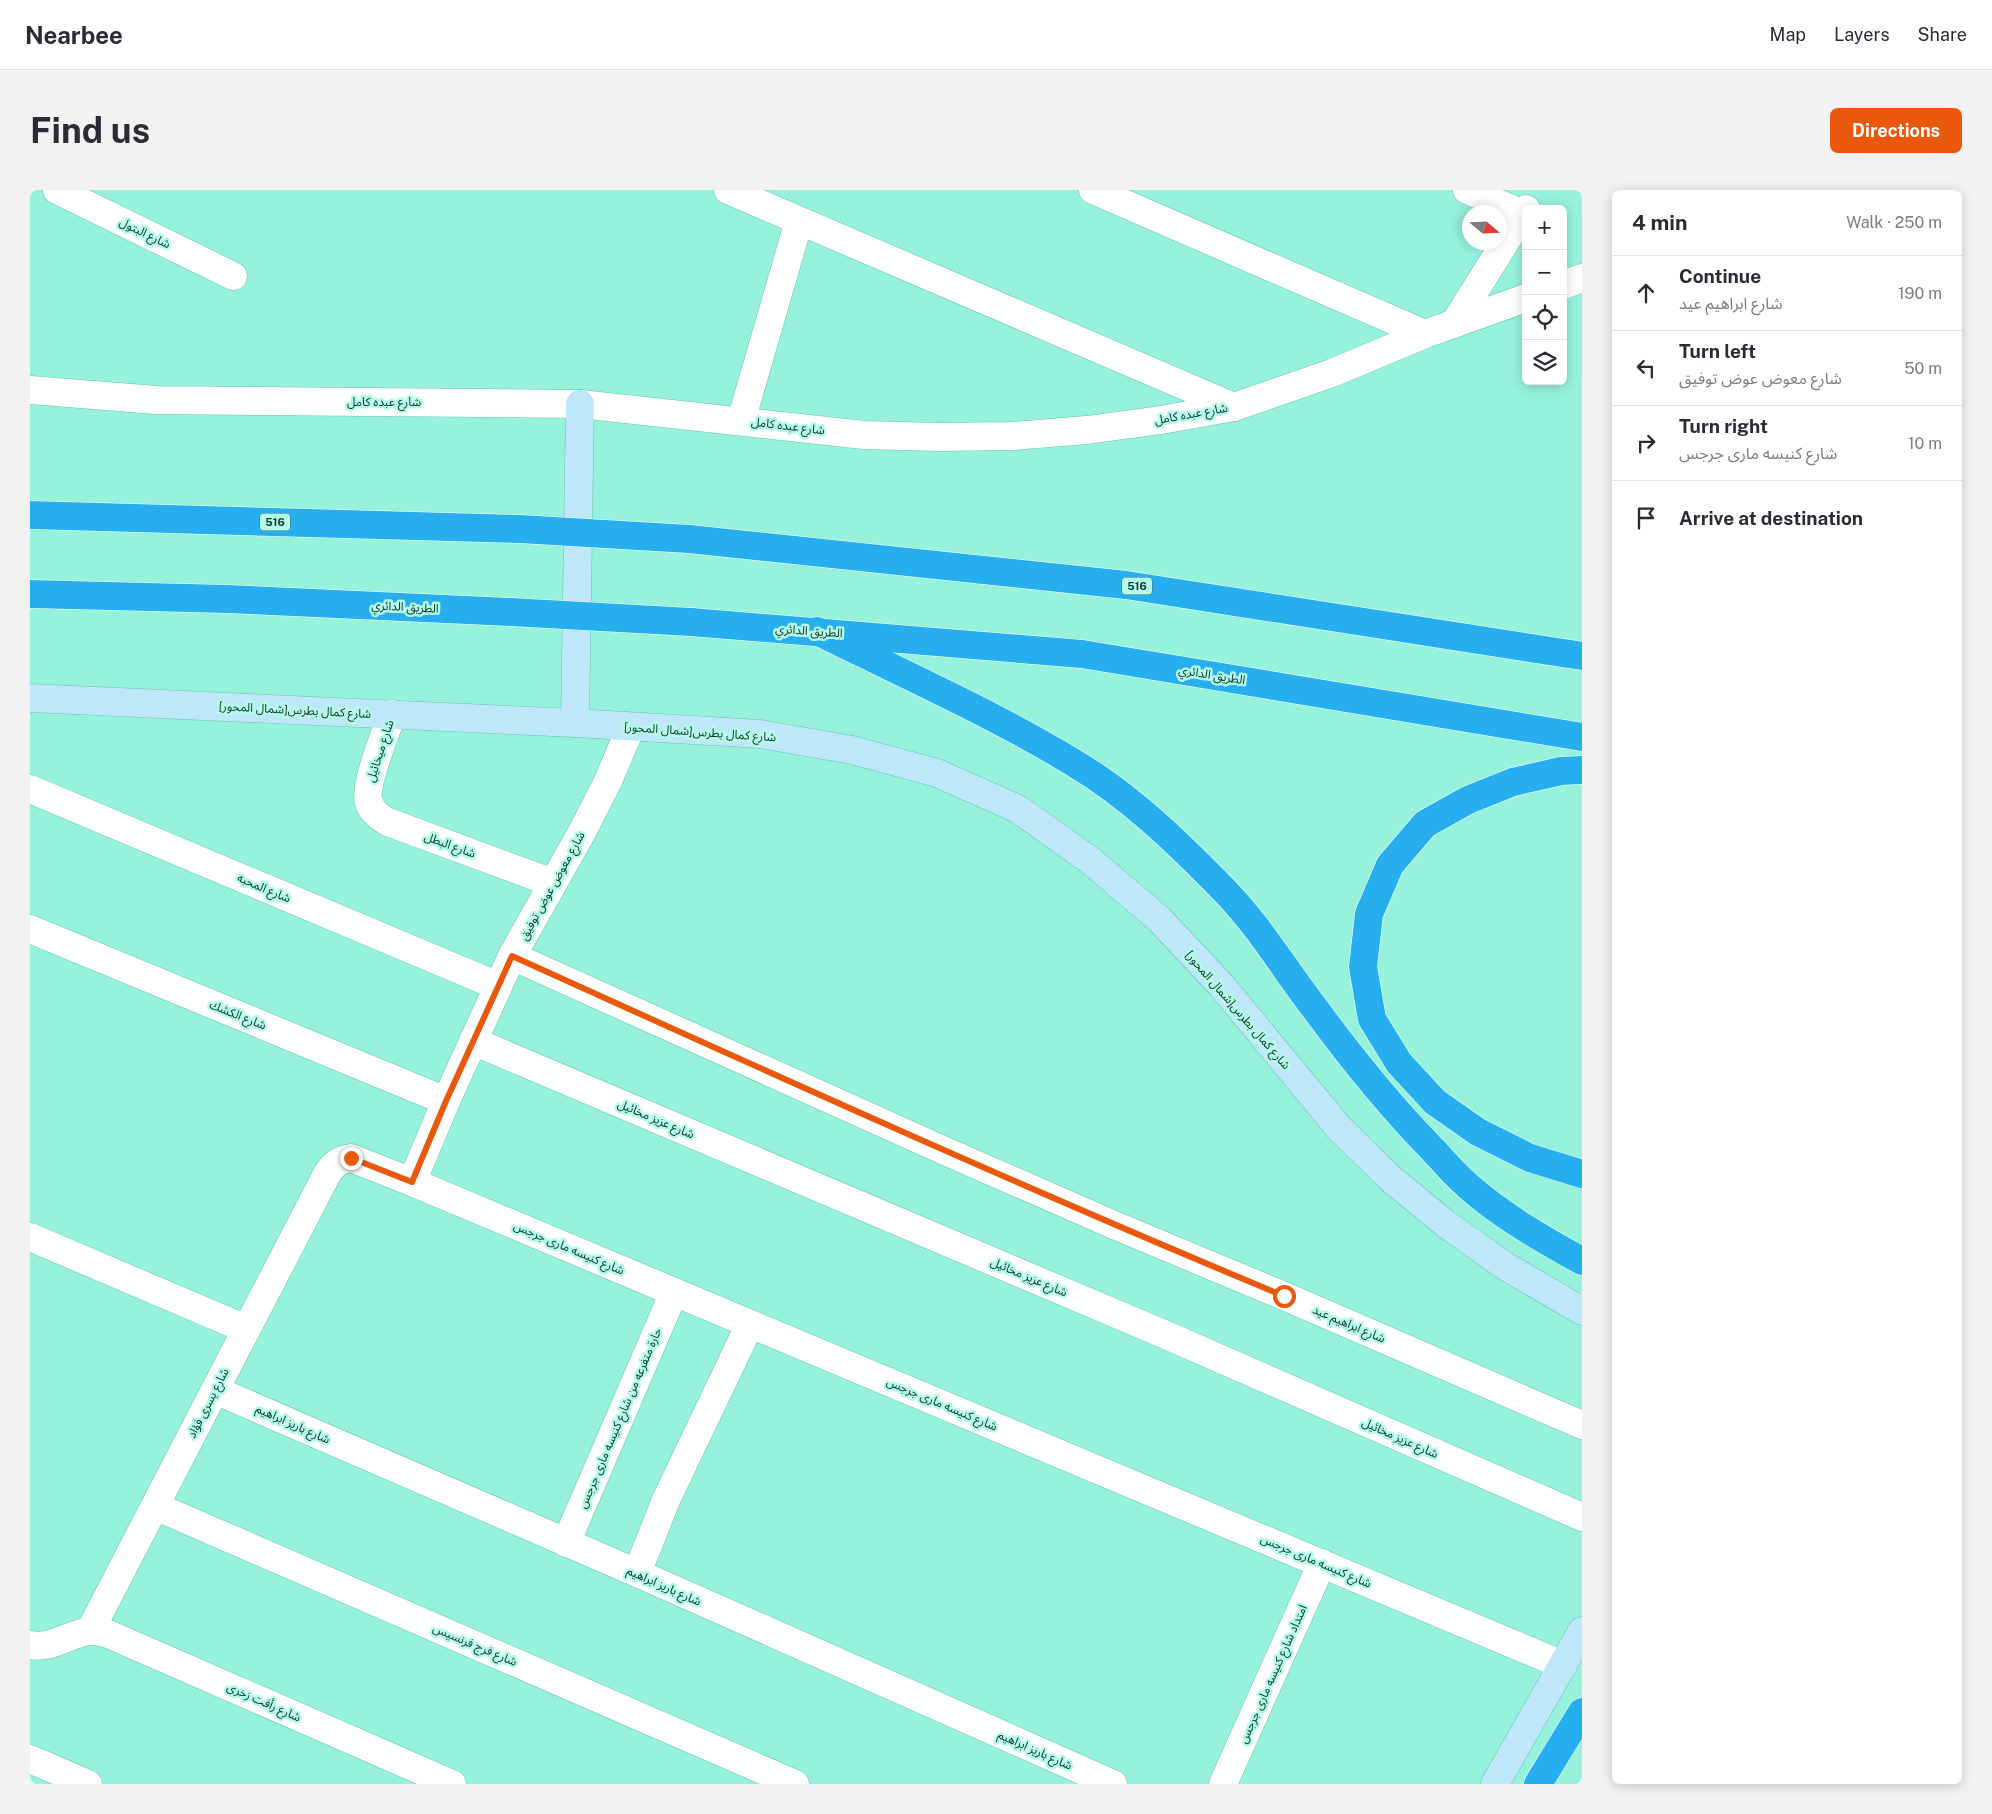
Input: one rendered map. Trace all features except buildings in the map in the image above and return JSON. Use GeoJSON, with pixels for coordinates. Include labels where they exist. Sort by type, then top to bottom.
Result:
{"type":"FeatureCollection","features":[{"type":"Feature","properties":{"kind":"highway","name":"516"},"geometry":{"type":"LineString","coordinates":[[30,515],[520,529],[689,539],[1126,585],[1582,656]]}},
{"type":"Feature","properties":{"kind":"highway","name":"الطريق الدائري"},"geometry":{"type":"LineString","coordinates":[[30,594],[227,599],[691,622],[1082,654],[1582,737]]}},
{"type":"Feature","properties":{"kind":"highway"},"geometry":{"type":"LineString","coordinates":[[817,631],[980,712],[1075,763],[1129,801],[1180,845],[1226,892],[1270,943],[1313,1007],[1360,1070],[1411,1128],[1468,1186],[1531,1232],[1582,1261]]}},
{"type":"Feature","properties":{"kind":"highway"},"geometry":{"type":"LineString","coordinates":[[1582,770],[1561,771],[1513,782],[1468,800],[1425,824],[1390,865],[1369,914],[1363,967],[1372,1019],[1399,1063],[1435,1102],[1478,1132],[1530,1158],[1582,1174]]}},
{"type":"Feature","properties":{"kind":"highway"},"geometry":{"type":"LineString","coordinates":[[1538,1784],[1582,1712]]}},
{"type":"Feature","properties":{"kind":"street","name":"شارع البتول"},"geometry":{"type":"LineString","coordinates":[[57,190],[233,276]]}},
{"type":"Feature","properties":{"kind":"street"},"geometry":{"type":"LineString","coordinates":[[728,190],[1234,407]]}},
{"type":"Feature","properties":{"kind":"street"},"geometry":{"type":"LineString","coordinates":[[1093,190],[1424,334]]}},
{"type":"Feature","properties":{"kind":"street"},"geometry":{"type":"LineString","coordinates":[[1467,190],[1522,210]]}},
{"type":"Feature","properties":{"kind":"street"},"geometry":{"type":"LineString","coordinates":[[1528,205],[1537,190]]}},
{"type":"Feature","properties":{"kind":"street"},"geometry":{"type":"LineString","coordinates":[[1454,324],[1522,216]]}},
{"type":"Feature","properties":{"kind":"street"},"geometry":{"type":"LineString","coordinates":[[741,421],[799,221]]}},
{"type":"Feature","properties":{"kind":"street"},"geometry":{"type":"LineString","coordinates":[[1567,284],[1582,278]]}},
{"type":"Feature","properties":{"kind":"street","name":"شارع عبده كامل"},"geometry":{"type":"LineString","coordinates":[[30,390],[156,400],[580,404],[864,435],[1013,436],[1087,430],[1161,420],[1234,407],[1332,373],[1424,334],[1522,299]]}},
{"type":"Feature","properties":{"kind":"street"},"geometry":{"type":"LineString","coordinates":[[575,723],[580,404]]}},
{"type":"Feature","properties":{"kind":"street","name":"شارع كمال بطرس[شمال المحور]"},"geometry":{"type":"LineString","coordinates":[[30,698],[575,723],[760,734],[852,750],[937,773],[1018,809],[1091,861],[1159,919],[1220,986],[1339,1128],[1391,1178],[1446,1224],[1505,1266],[1582,1311]]}},
{"type":"Feature","properties":{"kind":"street","name":"شارع ميخائيل"},"geometry":{"type":"LineString","coordinates":[[367,788],[392,714]]}},
{"type":"Feature","properties":{"kind":"street","name":"شارع معوض عوض توفيق"},"geometry":{"type":"LineString","coordinates":[[412,1182],[446,1101],[512,956],[586,824],[608,781],[631,727]]}},
{"type":"Feature","properties":{"kind":"street","name":"شارع البطل"},"geometry":{"type":"LineString","coordinates":[[367,788],[368,802],[376,815],[388,822],[553,883]]}},
{"type":"Feature","properties":{"kind":"street","name":"شارع المحبه"},"geometry":{"type":"LineString","coordinates":[[30,789],[498,986]]}},
{"type":"Feature","properties":{"kind":"street","name":"شارع الكشك"},"geometry":{"type":"LineString","coordinates":[[30,929],[446,1101]]}},
{"type":"Feature","properties":{"kind":"street","name":"شارع ابراهيم عيد"},"geometry":{"type":"LineString","coordinates":[[512,956],[1069,1206],[1582,1424]]}},
{"type":"Feature","properties":{"kind":"street","name":"شارع عزيز مخائيل"},"geometry":{"type":"LineString","coordinates":[[474,1041],[1166,1335],[1582,1517]]}},
{"type":"Feature","properties":{"kind":"street","name":"شارع كنيسه مارى جرجس"},"geometry":{"type":"LineString","coordinates":[[326,1176],[335,1163],[342,1159],[351,1158],[412,1182],[1563,1665]]}},
{"type":"Feature","properties":{"kind":"street","name":"شارع يسرى فؤاد"},"geometry":{"type":"LineString","coordinates":[[83,1633],[155,1506],[326,1176]]}},
{"type":"Feature","properties":{"kind":"street"},"geometry":{"type":"LineString","coordinates":[[30,1237],[246,1329]]}},
{"type":"Feature","properties":{"kind":"street","name":"حارة متفرعه من شارع كنيسه مارى جرجس"},"geometry":{"type":"LineString","coordinates":[[566,1543],[674,1292]]}},
{"type":"Feature","properties":{"kind":"street"},"geometry":{"type":"LineString","coordinates":[[637,1573],[666,1500],[750,1324]]}},
{"type":"Feature","properties":{"kind":"street","name":"شارع باريز ابراهيم"},"geometry":{"type":"LineString","coordinates":[[215,1390],[637,1573],[1113,1784]]}},
{"type":"Feature","properties":{"kind":"street","name":"شارع فرج فرنسيس"},"geometry":{"type":"LineString","coordinates":[[155,1506],[795,1784]]}},
{"type":"Feature","properties":{"kind":"street","name":"امتداد شارع كنيسه مارى جرجس"},"geometry":{"type":"LineString","coordinates":[[1224,1784],[1322,1563]]}},
{"type":"Feature","properties":{"kind":"street"},"geometry":{"type":"LineString","coordinates":[[1495,1784],[1582,1631]]}},
{"type":"Feature","properties":{"kind":"street"},"geometry":{"type":"LineString","coordinates":[[30,1645],[37,1646],[58,1642],[83,1633]]}},
{"type":"Feature","properties":{"kind":"street","name":"شارع رأفت زخرى"},"geometry":{"type":"LineString","coordinates":[[83,1633],[106,1633],[452,1784]]}},
{"type":"Feature","properties":{"kind":"street"},"geometry":{"type":"LineString","coordinates":[[32,1760],[88,1784]]}},
{"type":"Feature","properties":{"kind":"route"},"geometry":{"type":"LineString","coordinates":[[351,1158],[412,1182],[446,1101],[512,956],[945,1151],[1114,1225],[1284,1296]]}}]}
